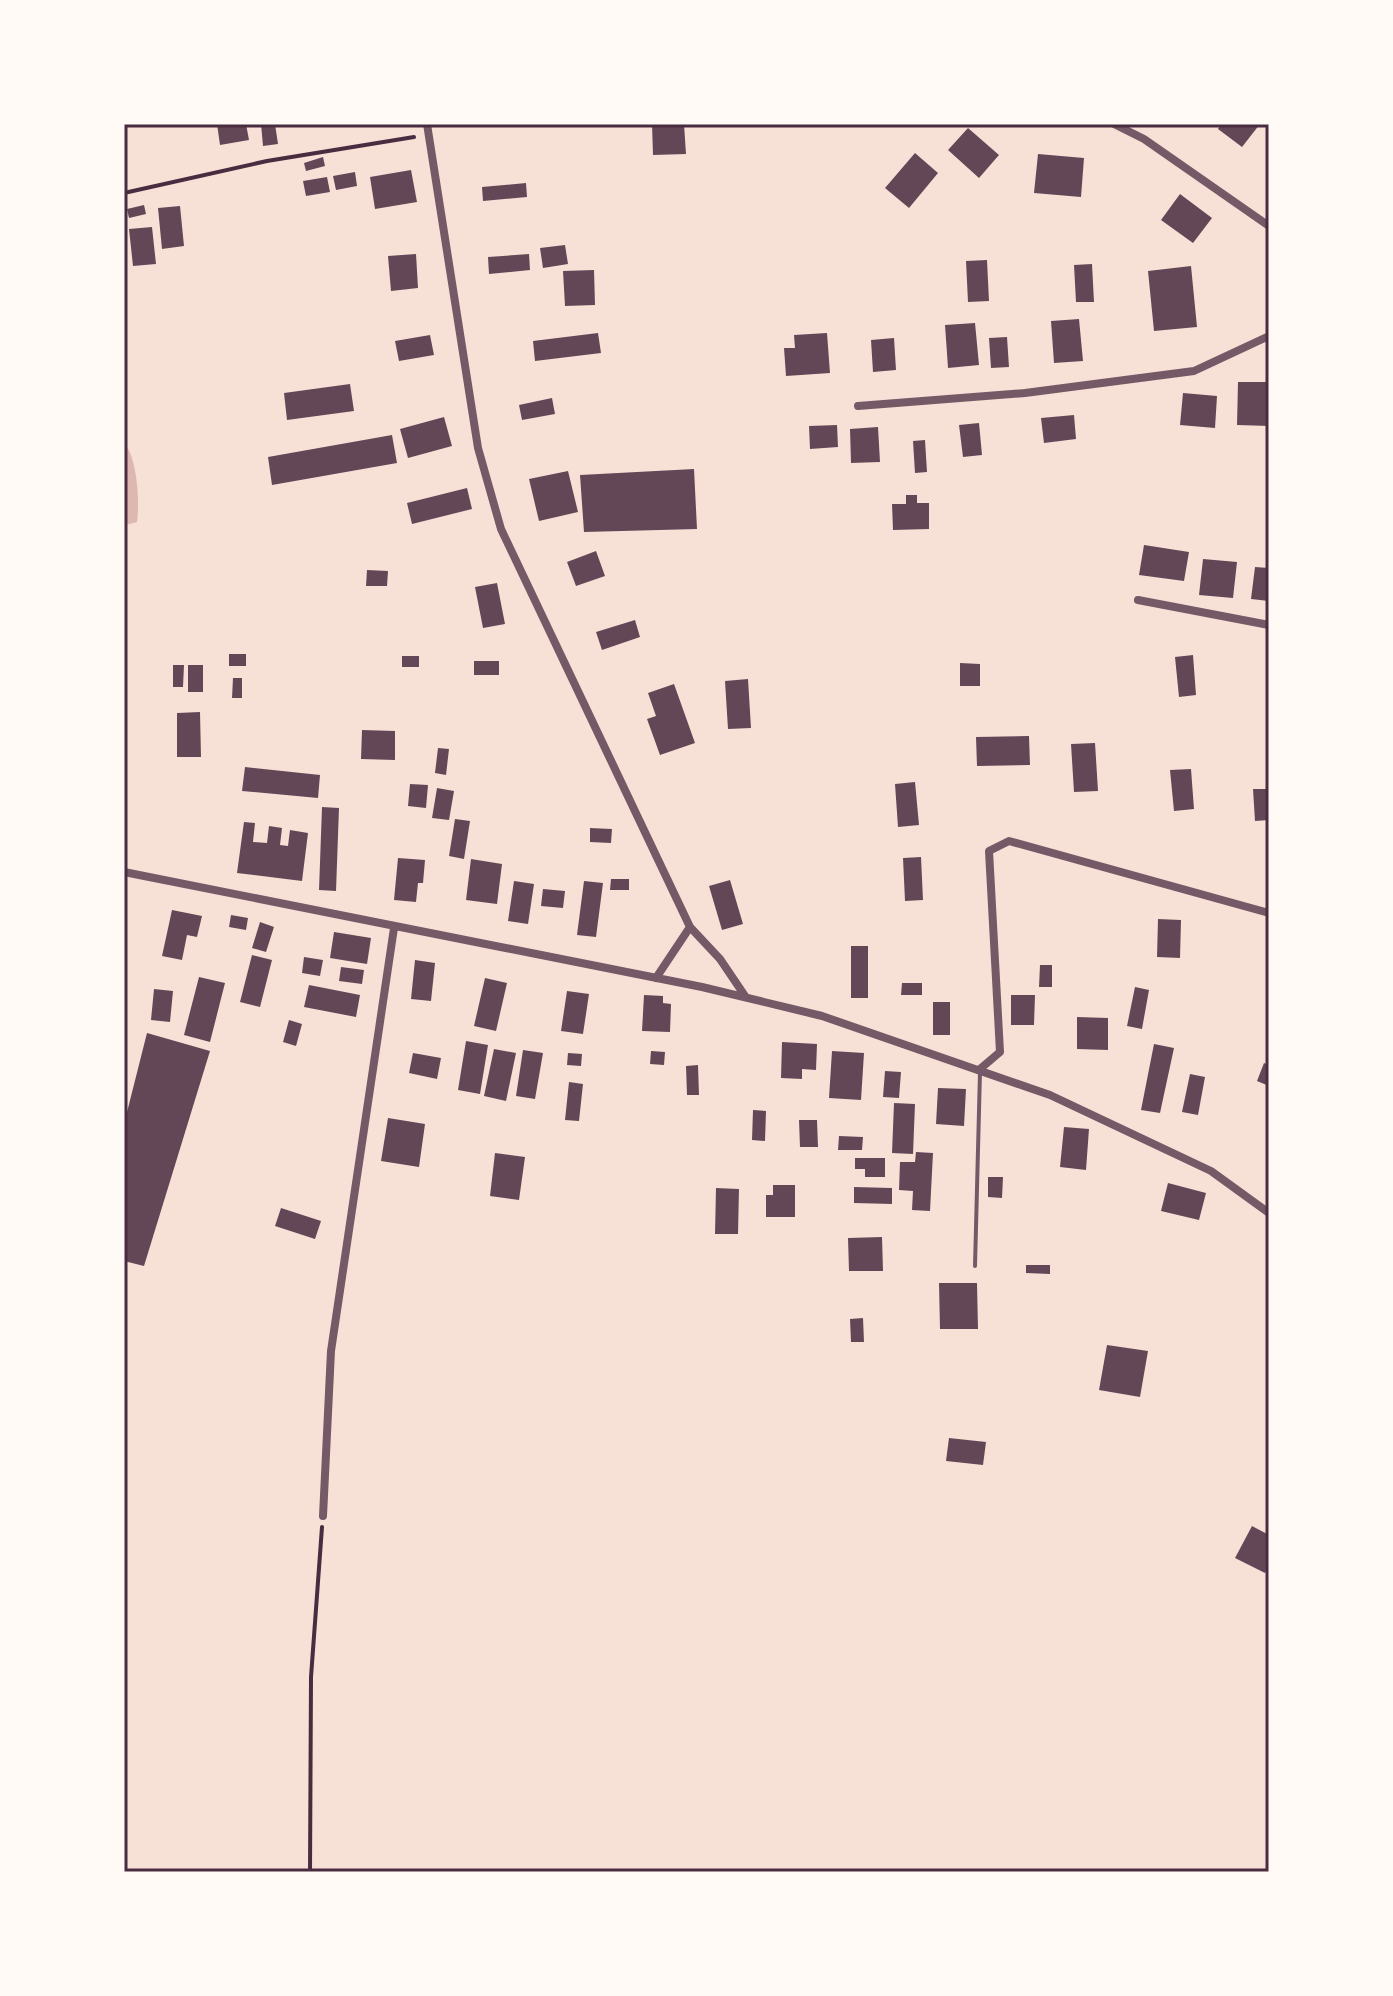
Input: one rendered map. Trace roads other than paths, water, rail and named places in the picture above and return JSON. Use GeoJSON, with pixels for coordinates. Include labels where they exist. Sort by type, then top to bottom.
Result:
{"type":"FeatureCollection","features":[{"type":"Feature","properties":{"kind":"street"},"geometry":{"type":"LineString","coordinates":[[427,124],[478,448],[501,529],[690,927],[720,959],[745,996]]}},
{"type":"Feature","properties":{"kind":"street"},"geometry":{"type":"LineString","coordinates":[[1114,124],[1144,139],[1269,226]]}},
{"type":"Feature","properties":{"kind":"street"},"geometry":{"type":"LineString","coordinates":[[858,406],[1025,393],[1194,371],[1269,336]]}},
{"type":"Feature","properties":{"kind":"street"},"geometry":{"type":"LineString","coordinates":[[1138,600],[1269,625]]}},
{"type":"Feature","properties":{"kind":"street"},"geometry":{"type":"LineString","coordinates":[[980,1069],[1000,1052],[989,851],[1009,841],[1269,913]]}},
{"type":"Feature","properties":{"kind":"street"},"geometry":{"type":"LineString","coordinates":[[124,872],[745,996],[822,1016],[1050,1095],[1211,1171],[1269,1213]]}},
{"type":"Feature","properties":{"kind":"street"},"geometry":{"type":"LineString","coordinates":[[656,978],[690,927]]}},
{"type":"Feature","properties":{"kind":"street"},"geometry":{"type":"LineString","coordinates":[[323,1516],[331,1351],[394,928]]}},
{"type":"Feature","properties":{"kind":"lane"},"geometry":{"type":"LineString","coordinates":[[975,1266],[980,1069]]}}]}
